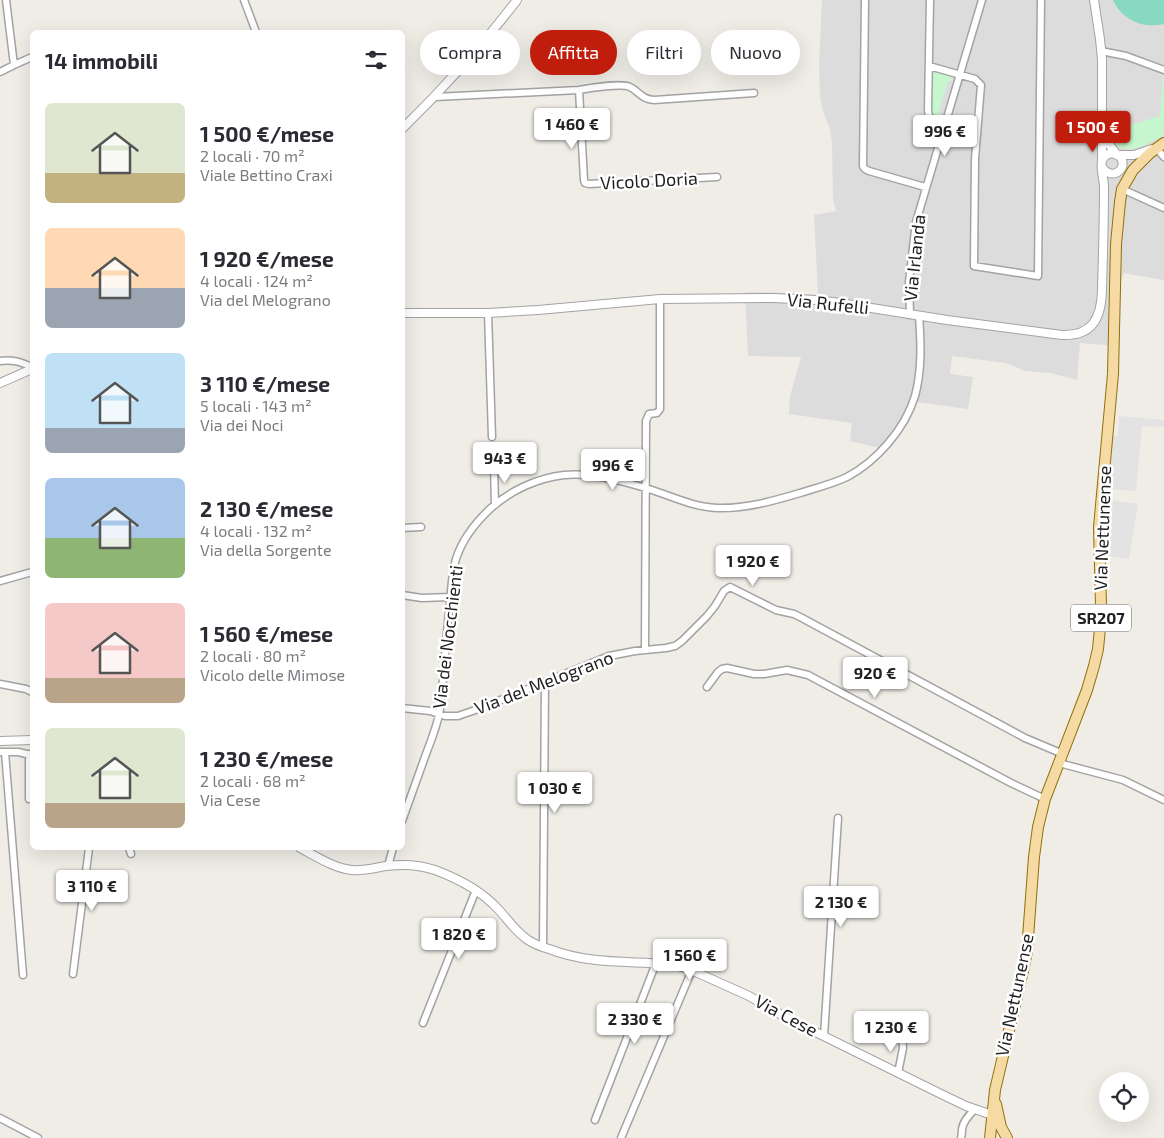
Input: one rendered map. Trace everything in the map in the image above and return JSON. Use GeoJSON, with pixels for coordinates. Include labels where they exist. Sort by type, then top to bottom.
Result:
{"type":"FeatureCollection","features":[{"type":"Feature","properties":{"kind":"main road","name":"Via Nettunense"},"geometry":{"type":"LineString","coordinates":[[990,1138],[994,1096],[1026,958],[1038,827],[1045,799],[1091,678],[1099,640],[1101,605],[1099,527],[1113,374],[1117,235],[1122,189],[1132,171],[1160,146]]}},
{"type":"Feature","properties":{"kind":"main road","name":"Via Nettunense"},"geometry":{"type":"LineString","coordinates":[[994,1096],[1001,1127],[1007,1138]]}},
{"type":"Feature","properties":{"kind":"street"},"geometry":{"type":"LineString","coordinates":[[6,0],[14,65]]}},
{"type":"Feature","properties":{"kind":"street"},"geometry":{"type":"LineString","coordinates":[[244,0],[255,30]]}},
{"type":"Feature","properties":{"kind":"street"},"geometry":{"type":"LineString","coordinates":[[405,126],[435,97],[481,46],[517,0]]}},
{"type":"Feature","properties":{"kind":"street"},"geometry":{"type":"LineString","coordinates":[[865,0],[863,166],[869,171],[925,187]]}},
{"type":"Feature","properties":{"kind":"street"},"geometry":{"type":"LineString","coordinates":[[930,0],[929,115],[931,119],[977,133]]}},
{"type":"Feature","properties":{"kind":"street","name":"Via Irlanda"},"geometry":{"type":"LineString","coordinates":[[910,314],[909,282],[914,231],[925,187],[982,0]]}},
{"type":"Feature","properties":{"kind":"street"},"geometry":{"type":"LineString","coordinates":[[929,66],[975,78],[980,84],[975,168],[974,266],[1038,276],[1041,0]]}},
{"type":"Feature","properties":{"kind":"street","name":"Via Rufelli"},"geometry":{"type":"LineString","coordinates":[[405,312],[488,312],[538,310],[660,299],[766,298],[816,300],[1062,335],[1079,333],[1089,328],[1097,318],[1102,301],[1104,185],[1102,164],[1102,67],[1094,0]]}},
{"type":"Feature","properties":{"kind":"street"},"geometry":{"type":"LineString","coordinates":[[1101,51],[1126,56],[1164,70]]}},
{"type":"Feature","properties":{"kind":"street"},"geometry":{"type":"LineString","coordinates":[[0,72],[30,58]]}},
{"type":"Feature","properties":{"kind":"street"},"geometry":{"type":"LineString","coordinates":[[435,97],[579,90],[626,85],[644,97],[654,100],[754,93]]}},
{"type":"Feature","properties":{"kind":"street","name":"Vicolo Doria"},"geometry":{"type":"LineString","coordinates":[[579,90],[585,183],[717,178]]}},
{"type":"Feature","properties":{"kind":"street"},"geometry":{"type":"LineString","coordinates":[[1102,126],[1107,140],[1122,162],[1122,168],[1104,185]]}},
{"type":"Feature","properties":{"kind":"street"},"geometry":{"type":"LineString","coordinates":[[1118,156],[1126,162],[1132,171],[1107,173],[1102,164],[1104,157],[1110,154],[1118,156],[1134,155],[1160,146],[1164,157]]}},
{"type":"Feature","properties":{"kind":"street"},"geometry":{"type":"LineString","coordinates":[[1115,173],[1122,189],[1164,208]]}},
{"type":"Feature","properties":{"kind":"street"},"geometry":{"type":"LineString","coordinates":[[645,649],[646,419],[649,414],[657,413],[660,409],[660,299]]}},
{"type":"Feature","properties":{"kind":"street"},"geometry":{"type":"LineString","coordinates":[[488,312],[492,437]]}},
{"type":"Feature","properties":{"kind":"street","name":"Via dei Nocchienti"},"geometry":{"type":"LineString","coordinates":[[405,812],[439,714],[450,597],[455,565],[461,549],[478,522],[495,505],[512,493],[529,485],[562,475],[578,475],[613,480],[700,506],[717,508],[734,508],[766,502],[847,477],[878,454],[888,443],[912,404],[918,384],[921,337],[919,316]]}},
{"type":"Feature","properties":{"kind":"street"},"geometry":{"type":"LineString","coordinates":[[0,361],[17,361],[30,367]]}},
{"type":"Feature","properties":{"kind":"street"},"geometry":{"type":"LineString","coordinates":[[0,383],[30,369]]}},
{"type":"Feature","properties":{"kind":"street"},"geometry":{"type":"LineString","coordinates":[[494,464],[495,505]]}},
{"type":"Feature","properties":{"kind":"street"},"geometry":{"type":"LineString","coordinates":[[405,528],[421,527]]}},
{"type":"Feature","properties":{"kind":"street"},"geometry":{"type":"LineString","coordinates":[[0,581],[30,573]]}},
{"type":"Feature","properties":{"kind":"street","name":"Via del Melograno"},"geometry":{"type":"LineString","coordinates":[[405,708],[430,711],[448,716],[460,715],[609,656],[623,652],[666,648],[677,645],[708,616],[724,591],[731,588],[773,609],[802,618],[1061,758]]}},
{"type":"Feature","properties":{"kind":"street"},"geometry":{"type":"LineString","coordinates":[[405,596],[450,597]]}},
{"type":"Feature","properties":{"kind":"street"},"geometry":{"type":"LineString","coordinates":[[707,687],[718,672],[727,668],[754,674],[787,670],[808,675],[1045,799]]}},
{"type":"Feature","properties":{"kind":"street"},"geometry":{"type":"LineString","coordinates":[[543,947],[545,682]]}},
{"type":"Feature","properties":{"kind":"street"},"geometry":{"type":"LineString","coordinates":[[0,684],[30,691]]}},
{"type":"Feature","properties":{"kind":"street"},"geometry":{"type":"LineString","coordinates":[[0,741],[30,740]]}},
{"type":"Feature","properties":{"kind":"street"},"geometry":{"type":"LineString","coordinates":[[23,975],[2,752],[30,755]]}},
{"type":"Feature","properties":{"kind":"street"},"geometry":{"type":"LineString","coordinates":[[1061,758],[1123,780],[1164,800]]}},
{"type":"Feature","properties":{"kind":"street"},"geometry":{"type":"LineString","coordinates":[[824,1036],[838,818]]}},
{"type":"Feature","properties":{"kind":"street"},"geometry":{"type":"LineString","coordinates":[[73,974],[89,850]]}},
{"type":"Feature","properties":{"kind":"street","name":"Via Cese"},"geometry":{"type":"LineString","coordinates":[[304,850],[331,864],[346,869],[363,870],[388,866],[416,866],[432,870],[476,890],[494,905],[521,935],[529,941],[586,960],[656,963],[692,970],[749,996],[785,1017],[948,1098],[992,1114]]}},
{"type":"Feature","properties":{"kind":"street"},"geometry":{"type":"LineString","coordinates":[[388,866],[393,850]]}},
{"type":"Feature","properties":{"kind":"street"},"geometry":{"type":"LineString","coordinates":[[423,1023],[476,890]]}},
{"type":"Feature","properties":{"kind":"street"},"geometry":{"type":"LineString","coordinates":[[595,1120],[656,963]]}},
{"type":"Feature","properties":{"kind":"street"},"geometry":{"type":"LineString","coordinates":[[621,1138],[692,970]]}},
{"type":"Feature","properties":{"kind":"street"},"geometry":{"type":"LineString","coordinates":[[898,1073],[903,1048],[902,1035]]}},
{"type":"Feature","properties":{"kind":"street"},"geometry":{"type":"LineString","coordinates":[[961,1138],[964,1122],[975,1109]]}},
{"type":"Feature","properties":{"kind":"street"},"geometry":{"type":"LineString","coordinates":[[0,1118],[38,1138]]}},
{"type":"Feature","properties":{"kind":"shaded area"},"geometry":{"type":"Polygon","coordinates":[[[822,0],[1164,0],[1164,280],[1124,273],[1121,281],[1119,346],[1080,343],[1077,380],[1051,373],[1025,371],[1006,363],[952,356],[950,374],[973,377],[968,409],[917,402],[909,419],[888,450],[850,441],[852,423],[789,414],[790,396],[801,357],[748,356],[745,292],[818,295],[814,215],[836,211],[833,199],[830,128],[824,115],[820,97],[819,64],[822,0]]]}},
{"type":"Feature","properties":{"kind":"shaded area"},"geometry":{"type":"Polygon","coordinates":[[[1119,416],[1164,420],[1164,427],[1142,426],[1136,491],[1107,489],[1112,436],[1118,436],[1119,416]]]}},
{"type":"Feature","properties":{"kind":"shaded area"},"geometry":{"type":"Polygon","coordinates":[[[1110,500],[1138,504],[1129,559],[1102,555],[1110,500]]]}},
{"type":"Feature","properties":{"kind":"green space"},"geometry":{"type":"Polygon","coordinates":[[[1113,0],[1164,0],[1164,24],[1148,25],[1134,21],[1122,13],[1113,0]]]}},
{"type":"Feature","properties":{"kind":"green space"},"geometry":{"type":"Polygon","coordinates":[[[936,71],[952,75],[951,81],[948,81],[939,111],[940,119],[934,116],[930,110],[932,75],[936,71]]]}},
{"type":"Feature","properties":{"kind":"green space"},"geometry":{"type":"Polygon","coordinates":[[[1163,75],[1164,135],[1134,149],[1122,148],[1116,145],[1109,138],[1106,126],[1106,112],[1120,128],[1160,116],[1163,75]]]}}]}
